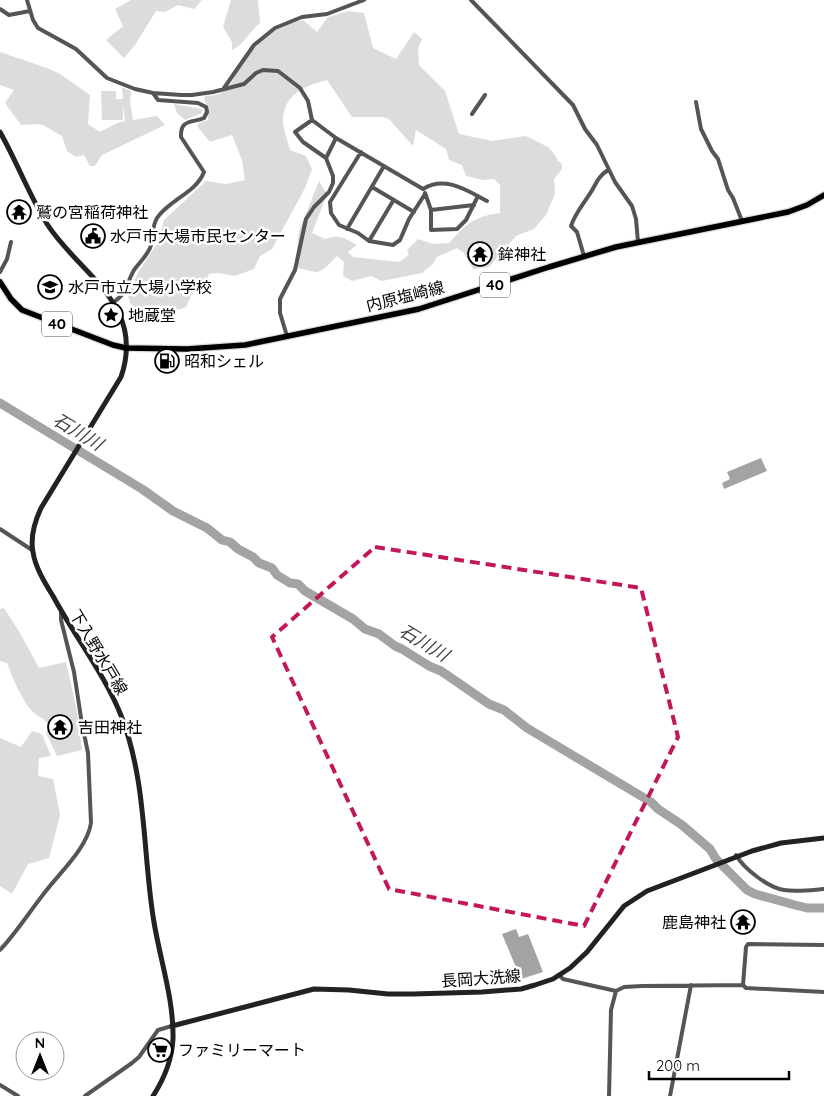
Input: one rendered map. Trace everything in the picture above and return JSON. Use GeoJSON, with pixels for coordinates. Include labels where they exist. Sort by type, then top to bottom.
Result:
{"type":"FeatureCollection","features":[{"type":"Feature","properties":{"kind":"main road","name":"下入野水戸線"},"geometry":{"type":"LineString","coordinates":[[0,132],[49,226],[114,302],[123,321],[126,348],[121,377],[38,514],[33,532],[32,550],[42,575],[61,612],[116,703],[128,738],[138,788],[153,916],[171,1010],[172,1026]]}},
{"type":"Feature","properties":{"kind":"main road","name":"内原塩崎線"},"geometry":{"type":"LineString","coordinates":[[0,282],[11,299],[22,310],[113,345],[126,348],[213,348],[245,345],[419,309],[584,256],[638,242],[788,212],[807,205],[824,195]]}},
{"type":"Feature","properties":{"kind":"main road","name":"長岡大洗線"},"geometry":{"type":"LineString","coordinates":[[172,1026],[314,989],[388,994],[482,992],[521,989],[559,975],[587,952],[617,914],[632,900],[647,891],[734,856],[781,843],[824,838]]}},
{"type":"Feature","properties":{"kind":"main road"},"geometry":{"type":"LineString","coordinates":[[153,1096],[163,1078],[169,1061],[172,1046],[172,1026]]}},
{"type":"Feature","properties":{"kind":"street"},"geometry":{"type":"LineString","coordinates":[[27,0],[33,20],[38,28],[76,49],[107,78],[134,89],[171,95],[192,95],[214,92],[244,84],[256,73],[263,70],[278,71],[300,88],[308,101],[312,120],[336,138],[423,189],[431,210],[431,230],[457,229],[466,220],[478,196]]}},
{"type":"Feature","properties":{"kind":"street"},"geometry":{"type":"LineString","coordinates":[[224,88],[254,45],[275,28],[302,17],[327,14],[364,0]]}},
{"type":"Feature","properties":{"kind":"street"},"geometry":{"type":"LineString","coordinates":[[471,0],[573,105],[585,129],[597,145],[615,182],[632,206],[636,219],[638,242]]}},
{"type":"Feature","properties":{"kind":"street"},"geometry":{"type":"LineString","coordinates":[[0,9],[9,15],[30,11]]}},
{"type":"Feature","properties":{"kind":"street"},"geometry":{"type":"LineString","coordinates":[[114,302],[125,292],[133,271],[151,246],[153,228],[160,214],[187,192],[204,172],[181,137],[181,133],[188,122],[204,118],[207,112],[206,107],[198,103],[158,100],[153,93]]}},
{"type":"Feature","properties":{"kind":"street"},"geometry":{"type":"LineString","coordinates":[[472,114],[485,95]]}},
{"type":"Feature","properties":{"kind":"street"},"geometry":{"type":"LineString","coordinates":[[696,102],[701,130],[718,158],[728,190],[742,221]]}},
{"type":"Feature","properties":{"kind":"street"},"geometry":{"type":"LineString","coordinates":[[287,336],[280,312],[280,299],[295,270],[306,219],[314,207],[329,192],[334,183],[326,158],[303,142],[295,132],[312,120]]}},
{"type":"Feature","properties":{"kind":"street"},"geometry":{"type":"LineString","coordinates":[[326,158],[336,138]]}},
{"type":"Feature","properties":{"kind":"street"},"geometry":{"type":"LineString","coordinates":[[361,152],[330,202],[334,219],[339,225],[358,233],[369,241],[392,245],[400,240],[409,219],[425,194]]}},
{"type":"Feature","properties":{"kind":"street"},"geometry":{"type":"LineString","coordinates":[[347,229],[384,166]]}},
{"type":"Feature","properties":{"kind":"street"},"geometry":{"type":"LineString","coordinates":[[584,256],[578,232],[571,226],[578,209],[589,196],[596,180],[608,170]]}},
{"type":"Feature","properties":{"kind":"street"},"geometry":{"type":"LineString","coordinates":[[423,189],[427,186],[450,184],[465,188],[487,201]]}},
{"type":"Feature","properties":{"kind":"street"},"geometry":{"type":"LineString","coordinates":[[372,187],[414,212]]}},
{"type":"Feature","properties":{"kind":"street"},"geometry":{"type":"LineString","coordinates":[[369,241],[393,201]]}},
{"type":"Feature","properties":{"kind":"street"},"geometry":{"type":"LineString","coordinates":[[431,210],[474,206]]}},
{"type":"Feature","properties":{"kind":"street"},"geometry":{"type":"LineString","coordinates":[[0,272],[7,259],[11,242]]}},
{"type":"Feature","properties":{"kind":"street"},"geometry":{"type":"LineString","coordinates":[[0,529],[32,550]]}},
{"type":"Feature","properties":{"kind":"street"},"geometry":{"type":"LineString","coordinates":[[0,950],[12,938],[81,847],[90,830],[88,753],[74,672],[61,620],[61,612]]}},
{"type":"Feature","properties":{"kind":"street"},"geometry":{"type":"LineString","coordinates":[[734,856],[756,877],[778,888],[797,890],[824,889]]}},
{"type":"Feature","properties":{"kind":"street"},"geometry":{"type":"LineString","coordinates":[[743,985],[746,947],[748,944],[824,945]]}},
{"type":"Feature","properties":{"kind":"street"},"geometry":{"type":"LineString","coordinates":[[559,975],[563,980],[612,990],[624,986],[743,985],[746,988],[824,992]]}},
{"type":"Feature","properties":{"kind":"street"},"geometry":{"type":"LineString","coordinates":[[670,1096],[692,985]]}},
{"type":"Feature","properties":{"kind":"street"},"geometry":{"type":"LineString","coordinates":[[609,1096],[612,990]]}},
{"type":"Feature","properties":{"kind":"street"},"geometry":{"type":"LineString","coordinates":[[85,1096],[132,1063],[158,1030],[172,1026]]}},
{"type":"Feature","properties":{"kind":"street"},"geometry":{"type":"LineString","coordinates":[[0,1085],[18,1096]]}},
{"type":"Feature","properties":{"kind":"highlighted area"},"geometry":{"type":"Polygon","coordinates":[[[375,547],[641,588],[678,737],[584,926],[389,889],[272,637],[375,547]]]}},
{"type":"Feature","properties":{"kind":"shaded area"},"geometry":{"type":"Polygon","coordinates":[[[131,0],[202,0],[194,9],[178,5],[165,12],[156,11],[135,45],[124,58],[106,40],[123,26],[115,9],[131,0]]]}},
{"type":"Feature","properties":{"kind":"shaded area"},"geometry":{"type":"Polygon","coordinates":[[[231,0],[258,0],[260,23],[241,44],[232,50],[232,42],[223,27],[231,0]]]}},
{"type":"Feature","properties":{"kind":"shaded area"},"geometry":{"type":"Polygon","coordinates":[[[349,11],[364,13],[373,48],[396,59],[414,32],[422,39],[418,48],[419,65],[445,91],[459,134],[492,141],[526,136],[548,147],[562,164],[562,169],[554,179],[555,194],[546,215],[534,229],[516,236],[489,267],[473,269],[464,253],[457,248],[437,257],[433,264],[422,273],[382,281],[371,276],[352,281],[343,276],[344,262],[337,256],[319,272],[295,268],[299,231],[319,181],[327,194],[312,233],[325,239],[334,237],[349,240],[357,245],[348,252],[353,257],[399,262],[409,255],[407,250],[418,239],[433,244],[449,243],[471,222],[500,213],[500,185],[494,179],[483,180],[466,176],[462,165],[449,160],[446,149],[416,130],[413,146],[389,119],[382,117],[352,117],[327,80],[298,92],[292,97],[285,110],[283,126],[290,150],[306,156],[312,169],[305,188],[272,249],[260,256],[254,269],[235,276],[219,273],[209,274],[204,290],[193,291],[186,307],[173,312],[154,309],[138,311],[130,303],[128,295],[139,271],[158,242],[164,220],[206,181],[226,184],[245,180],[242,160],[232,135],[210,142],[197,126],[199,123],[208,120],[208,107],[204,100],[205,96],[218,94],[226,89],[252,51],[273,31],[303,20],[317,32],[328,17],[349,11]]]}},
{"type":"Feature","properties":{"kind":"shaded area"},"geometry":{"type":"Polygon","coordinates":[[[0,52],[60,74],[90,95],[88,124],[100,132],[125,121],[123,105],[123,120],[102,120],[101,91],[116,91],[116,99],[123,99],[122,87],[131,91],[130,102],[133,120],[157,116],[165,125],[102,155],[95,166],[90,166],[84,155],[76,157],[67,151],[62,136],[43,125],[21,125],[5,103],[14,90],[0,85],[0,52]]]}},
{"type":"Feature","properties":{"kind":"shaded area"},"geometry":{"type":"Polygon","coordinates":[[[174,104],[202,109],[202,113],[185,120],[177,113],[174,104]]]}},
{"type":"Feature","properties":{"kind":"shaded area"},"geometry":{"type":"Polygon","coordinates":[[[761,458],[767,471],[724,489],[722,483],[730,479],[727,472],[761,458]]]}},
{"type":"Feature","properties":{"kind":"shaded area"},"geometry":{"type":"Polygon","coordinates":[[[4,608],[39,668],[66,662],[77,711],[82,750],[57,756],[46,733],[49,728],[47,724],[30,709],[14,682],[7,663],[0,661],[0,609],[4,608]]]}},
{"type":"Feature","properties":{"kind":"shaded area"},"geometry":{"type":"Polygon","coordinates":[[[32,731],[42,734],[51,756],[39,758],[38,776],[53,779],[60,815],[49,858],[28,864],[12,894],[0,886],[0,738],[21,747],[32,731]]]}},
{"type":"Feature","properties":{"kind":"shaded area"},"geometry":{"type":"Polygon","coordinates":[[[516,929],[519,937],[528,934],[543,972],[521,979],[502,934],[516,929]]]}},
{"type":"Feature","properties":{"kind":"waterway","name":"石川川"},"geometry":{"type":"LineString","coordinates":[[0,403],[142,489],[173,511],[207,528],[222,540],[230,542],[253,557],[259,563],[272,568],[277,575],[290,583],[298,584],[305,591],[353,619],[365,629],[379,634],[395,646],[441,671],[489,704],[504,710],[527,728],[651,802],[710,849],[716,859],[747,890],[755,894],[807,908],[824,908]]}},
{"type":"Feature","properties":{"kind":"place","name":"鷲の宮稲荷神社"},"geometry":{"type":"Point","coordinates":[19,212]}},
{"type":"Feature","properties":{"kind":"place","name":"水戸市大場市民センター"},"geometry":{"type":"Point","coordinates":[93,236]}},
{"type":"Feature","properties":{"kind":"place","name":"鉾神社"},"geometry":{"type":"Point","coordinates":[480,254]}},
{"type":"Feature","properties":{"kind":"place","name":"水戸市立大場小学校"},"geometry":{"type":"Point","coordinates":[50,287]}},
{"type":"Feature","properties":{"kind":"place","name":"地蔵堂"},"geometry":{"type":"Point","coordinates":[111,315]}},
{"type":"Feature","properties":{"kind":"place","name":"昭和シェル"},"geometry":{"type":"Point","coordinates":[167,361]}},
{"type":"Feature","properties":{"kind":"place","name":"吉田神社"},"geometry":{"type":"Point","coordinates":[60,727]}},
{"type":"Feature","properties":{"kind":"place","name":"鹿島神社"},"geometry":{"type":"Point","coordinates":[743,922]}},
{"type":"Feature","properties":{"kind":"place","name":"ファミリーマート"},"geometry":{"type":"Point","coordinates":[160,1050]}}]}
